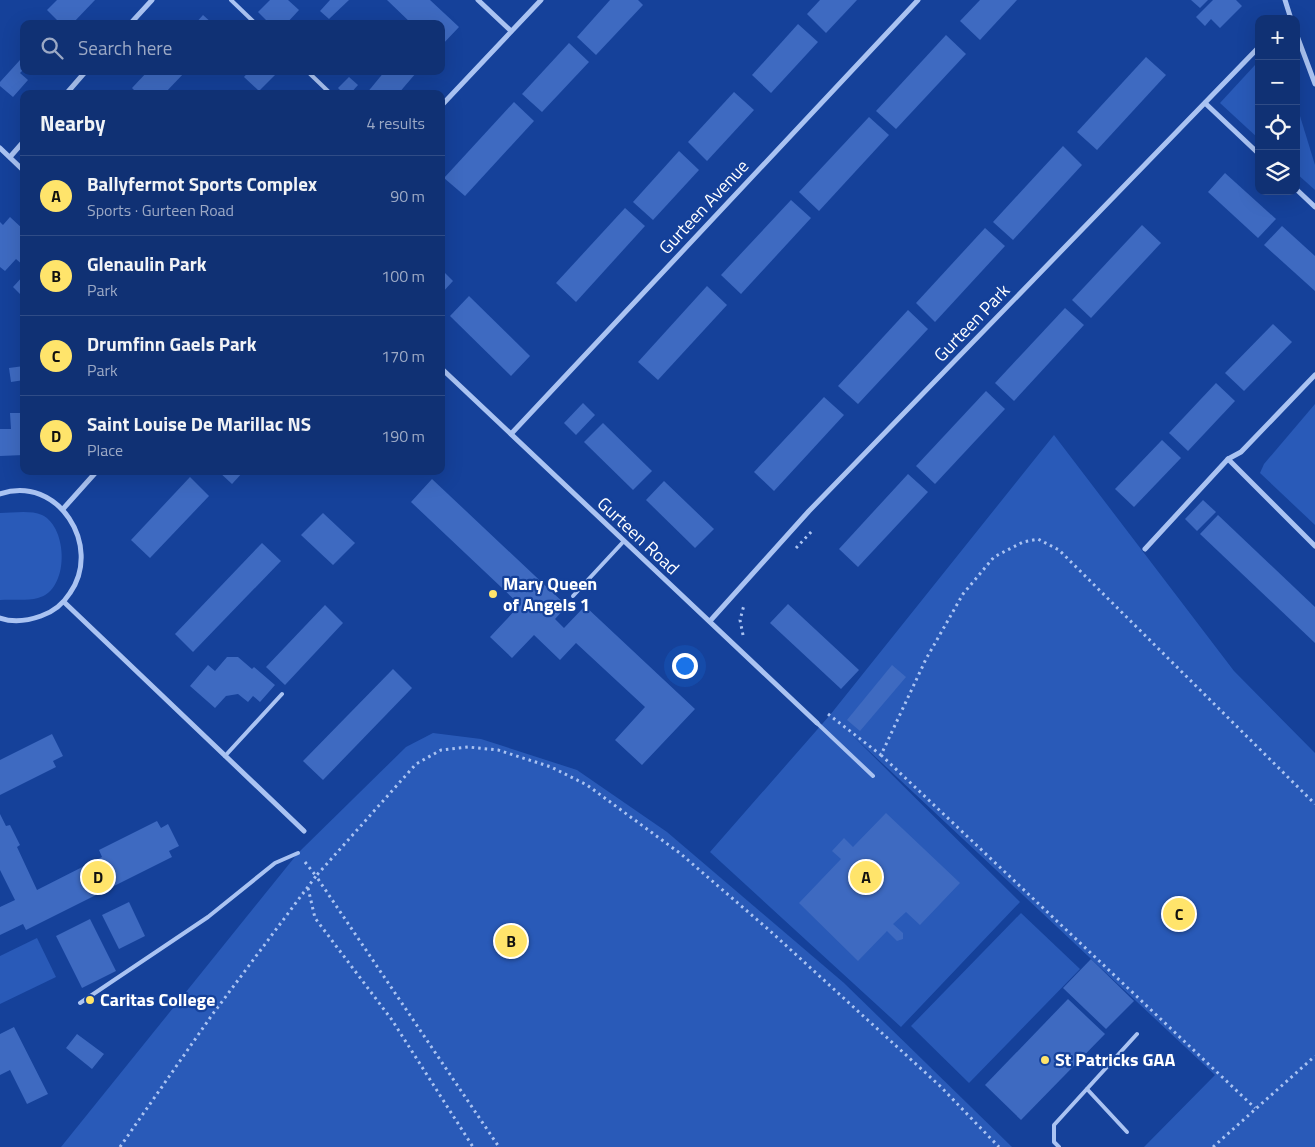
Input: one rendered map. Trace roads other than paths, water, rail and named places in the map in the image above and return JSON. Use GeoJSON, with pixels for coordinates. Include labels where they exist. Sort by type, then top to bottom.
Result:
{"type":"FeatureCollection","features":[{"type":"Feature","properties":{"kind":"street"},"geometry":{"type":"LineString","coordinates":[[134,20],[152,0]]}},
{"type":"Feature","properties":{"kind":"street"},"geometry":{"type":"LineString","coordinates":[[478,0],[511,32]]}},
{"type":"Feature","properties":{"kind":"street"},"geometry":{"type":"LineString","coordinates":[[445,102],[541,0]]}},
{"type":"Feature","properties":{"kind":"street","name":"Gurteen Avenue"},"geometry":{"type":"LineString","coordinates":[[511,434],[918,0]]}},
{"type":"Feature","properties":{"kind":"street"},"geometry":{"type":"LineString","coordinates":[[1285,0],[1288,15]]}},
{"type":"Feature","properties":{"kind":"street"},"geometry":{"type":"LineString","coordinates":[[1300,44],[1315,84]]}},
{"type":"Feature","properties":{"kind":"street","name":"Gurteen Park"},"geometry":{"type":"LineString","coordinates":[[710,622],[809,511],[1255,51]]}},
{"type":"Feature","properties":{"kind":"street"},"geometry":{"type":"LineString","coordinates":[[69,90],[83,75]]}},
{"type":"Feature","properties":{"kind":"street"},"geometry":{"type":"LineString","coordinates":[[1205,103],[1255,150]]}},
{"type":"Feature","properties":{"kind":"street"},"geometry":{"type":"LineString","coordinates":[[10,157],[20,146]]}},
{"type":"Feature","properties":{"kind":"street"},"geometry":{"type":"LineString","coordinates":[[0,148],[20,167]]}},
{"type":"Feature","properties":{"kind":"street"},"geometry":{"type":"LineString","coordinates":[[1300,193],[1315,207]]}},
{"type":"Feature","properties":{"kind":"street","name":"Gurteen Road"},"geometry":{"type":"LineString","coordinates":[[445,372],[817,723]]}},
{"type":"Feature","properties":{"kind":"street"},"geometry":{"type":"LineString","coordinates":[[1145,549],[1228,459],[1241,452],[1315,375]]}},
{"type":"Feature","properties":{"kind":"street"},"geometry":{"type":"LineString","coordinates":[[1228,459],[1315,546]]}},
{"type":"Feature","properties":{"kind":"street"},"geometry":{"type":"LineString","coordinates":[[63,509],[93,475]]}},
{"type":"Feature","properties":{"kind":"street"},"geometry":{"type":"LineString","coordinates":[[0,494],[7,491],[27,491],[47,497],[63,509],[76,526],[82,545],[82,565],[76,585],[64,602],[48,614],[28,621],[7,621],[0,618]]}},
{"type":"Feature","properties":{"kind":"street"},"geometry":{"type":"LineString","coordinates":[[64,602],[304,831]]}},
{"type":"Feature","properties":{"kind":"lane"},"geometry":{"type":"LineString","coordinates":[[230,0],[252,20]]}},
{"type":"Feature","properties":{"kind":"lane"},"geometry":{"type":"LineString","coordinates":[[311,75],[327,90]]}},
{"type":"Feature","properties":{"kind":"lane"},"geometry":{"type":"LineString","coordinates":[[573,596],[624,541]]}},
{"type":"Feature","properties":{"kind":"lane"},"geometry":{"type":"LineString","coordinates":[[225,756],[282,694]]}},
{"type":"Feature","properties":{"kind":"lane"},"geometry":{"type":"LineString","coordinates":[[817,723],[873,776]]}},
{"type":"Feature","properties":{"kind":"lane"},"geometry":{"type":"LineString","coordinates":[[80,1003],[208,917],[276,863],[298,853]]}},
{"type":"Feature","properties":{"kind":"lane"},"geometry":{"type":"LineString","coordinates":[[1059,1147],[1054,1142],[1054,1125],[1137,1034]]}},
{"type":"Feature","properties":{"kind":"lane"},"geometry":{"type":"LineString","coordinates":[[1087,1089],[1127,1132]]}},
{"type":"Feature","properties":{"kind":"place","name":"Mary Queen of Angels 1"},"geometry":{"type":"Point","coordinates":[493,594]}},
{"type":"Feature","properties":{"kind":"place","name":"Saint Louise De Marillac NS"},"geometry":{"type":"Point","coordinates":[98,877]}},
{"type":"Feature","properties":{"kind":"place","name":"Ballyfermot Sports Complex"},"geometry":{"type":"Point","coordinates":[866,877]}},
{"type":"Feature","properties":{"kind":"place","name":"Drumfinn Gaels Park"},"geometry":{"type":"Point","coordinates":[1179,914]}},
{"type":"Feature","properties":{"kind":"place","name":"Glenaulin Park"},"geometry":{"type":"Point","coordinates":[511,941]}},
{"type":"Feature","properties":{"kind":"place","name":"Caritas College"},"geometry":{"type":"Point","coordinates":[90,1000]}},
{"type":"Feature","properties":{"kind":"place","name":"St Patricks GAA"},"geometry":{"type":"Point","coordinates":[1045,1060]}}]}
